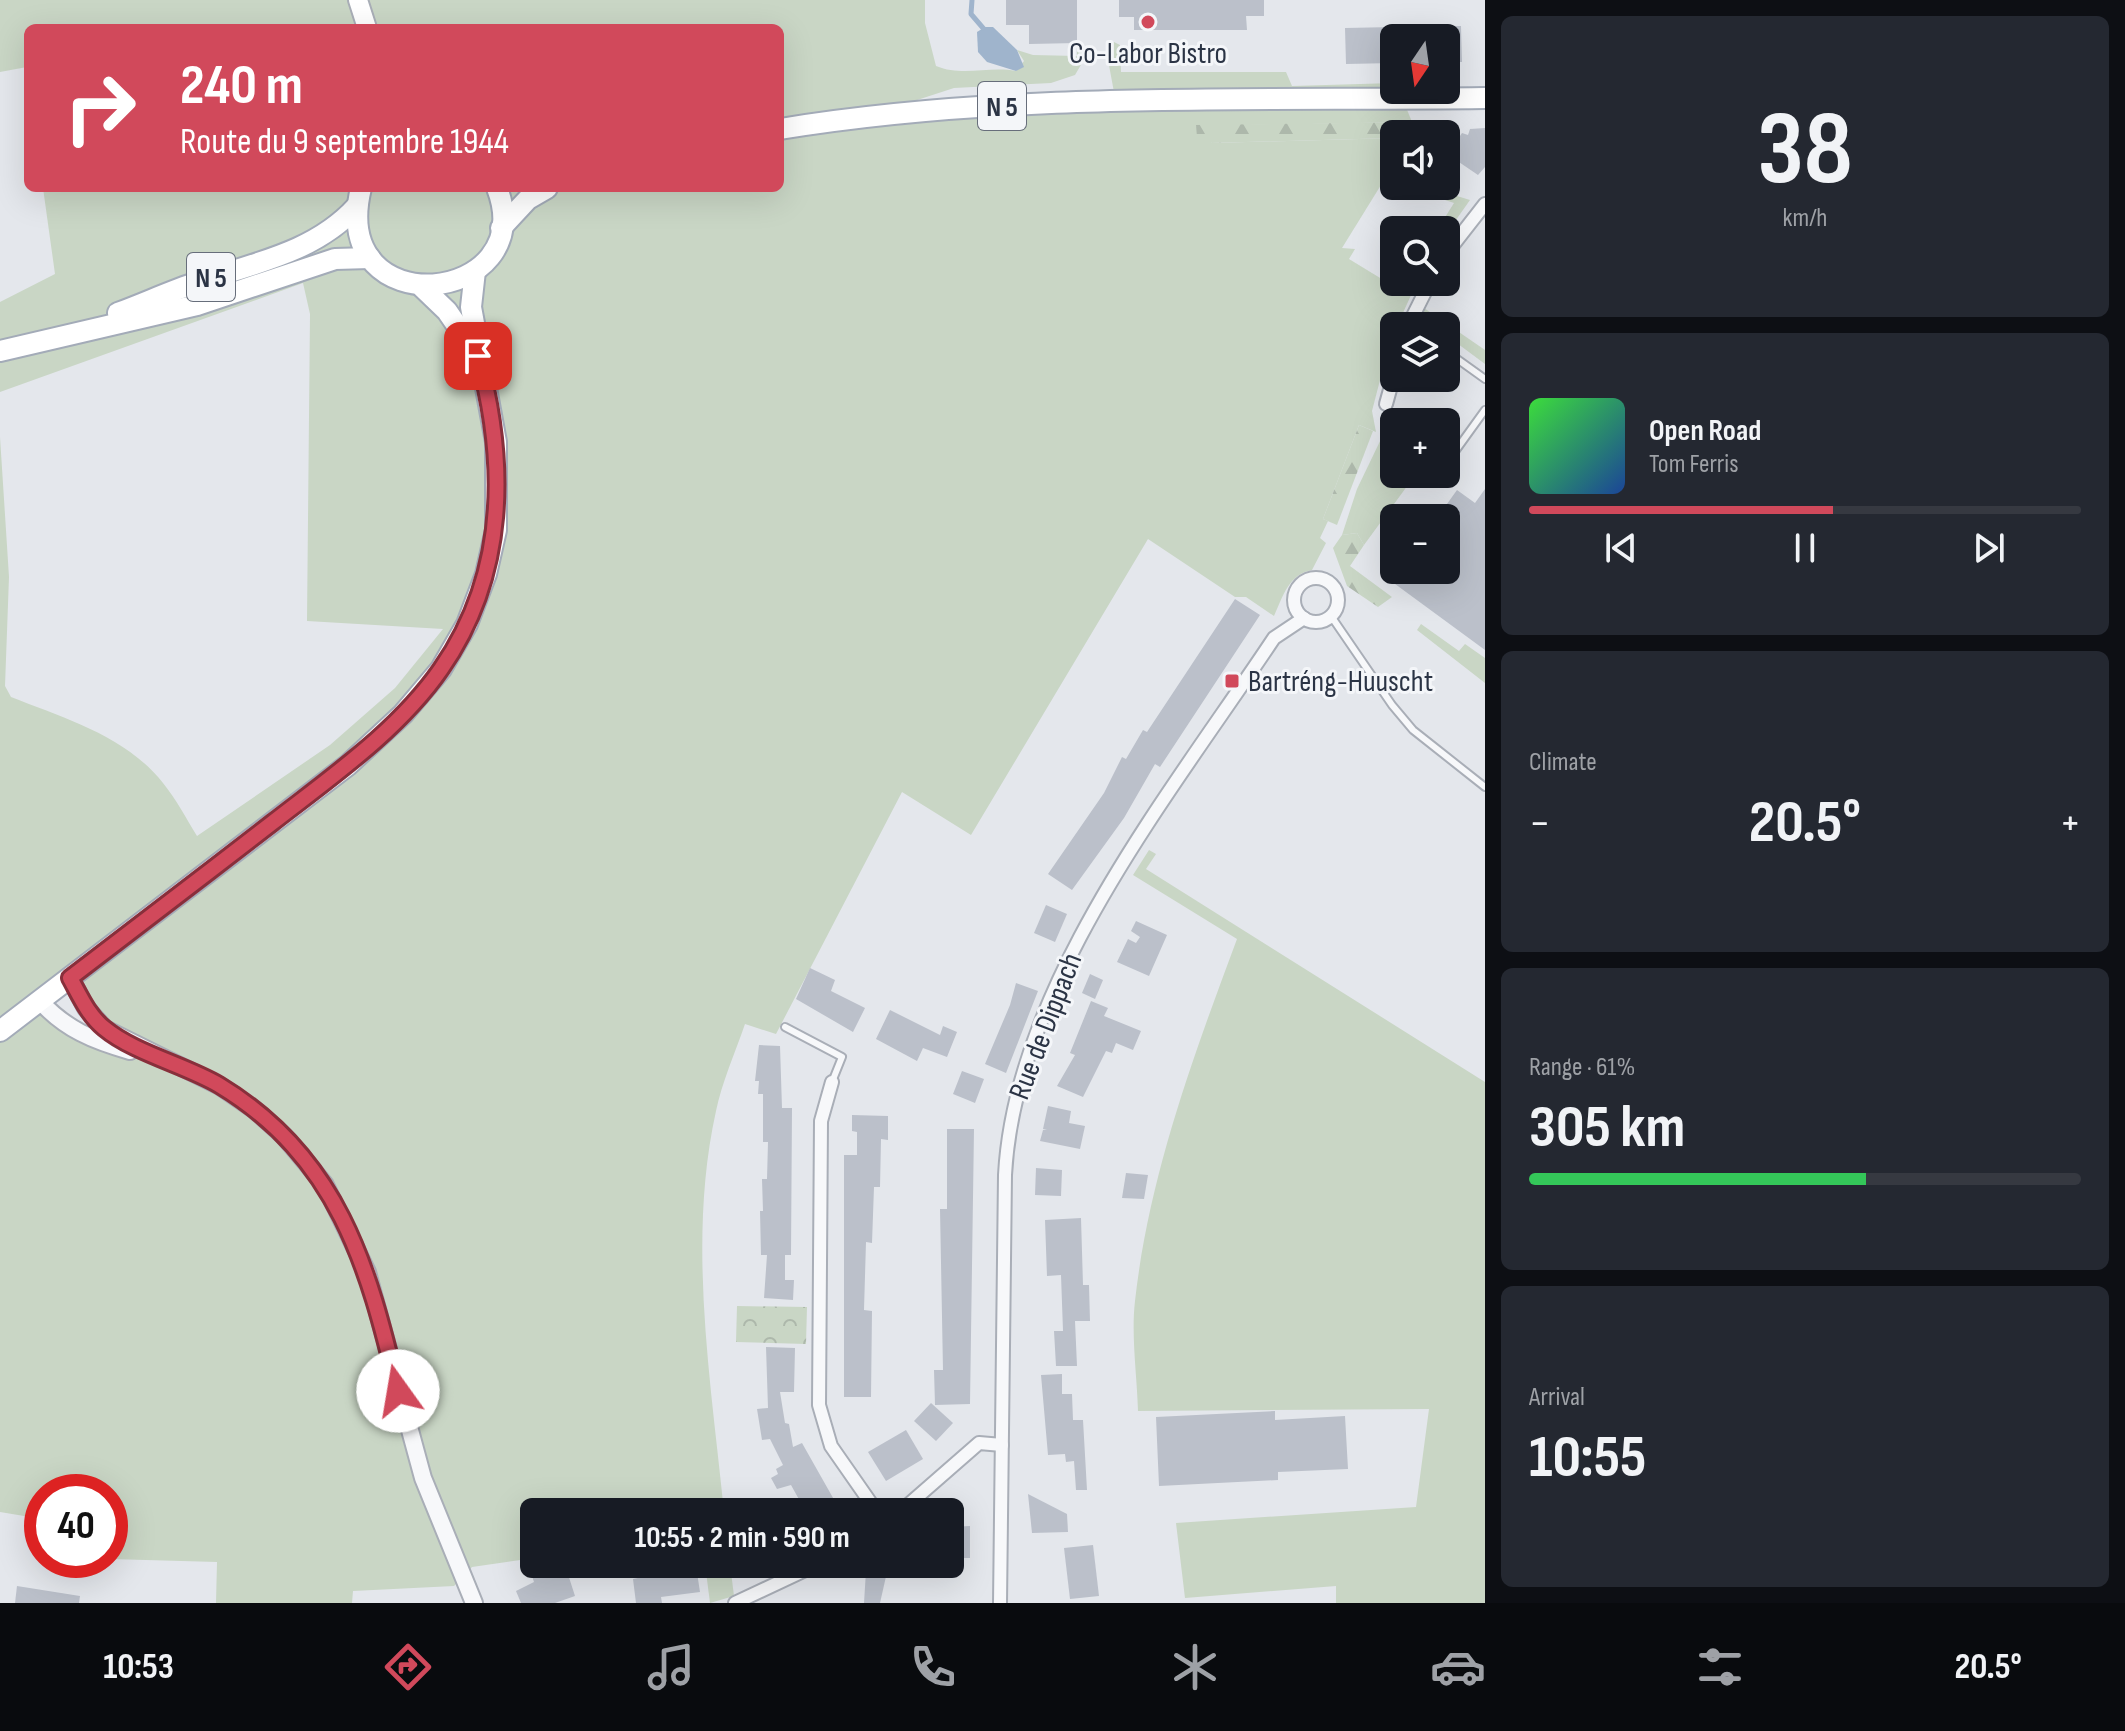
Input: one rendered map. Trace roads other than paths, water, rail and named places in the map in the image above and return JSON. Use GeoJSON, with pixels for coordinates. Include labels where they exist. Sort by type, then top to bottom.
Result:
{"type":"FeatureCollection","features":[{"type":"Feature","properties":{"kind":"main road"},"geometry":{"type":"LineString","coordinates":[[358,0],[366,24]]}},
{"type":"Feature","properties":{"kind":"main road","name":"N 5"},"geometry":{"type":"LineString","coordinates":[[784,128],[988,107],[1485,98]]}},
{"type":"Feature","properties":{"kind":"main road"},"geometry":{"type":"LineString","coordinates":[[370,258],[402,282],[422,287],[441,286],[475,271],[491,252],[501,228],[498,192]]}},
{"type":"Feature","properties":{"kind":"main road"},"geometry":{"type":"LineString","coordinates":[[501,228],[528,199],[540,192]]}},
{"type":"Feature","properties":{"kind":"main road","name":"N 5"},"geometry":{"type":"LineString","coordinates":[[0,351],[197,305],[335,259],[370,258],[359,234],[358,197]]}},
{"type":"Feature","properties":{"kind":"main road","name":"N 5"},"geometry":{"type":"LineString","coordinates":[[59,337],[189,285],[312,244],[337,227],[358,197]]}},
{"type":"Feature","properties":{"kind":"main road"},"geometry":{"type":"LineString","coordinates":[[0,1031],[348,765],[403,714],[441,669],[467,624],[486,574],[496,530],[496,442],[471,307],[475,271]]}},
{"type":"Feature","properties":{"kind":"main road"},"geometry":{"type":"LineString","coordinates":[[422,287],[447,311],[478,356]]}},
{"type":"Feature","properties":{"kind":"street"},"geometry":{"type":"LineString","coordinates":[[1460,236],[1485,204]]}},
{"type":"Feature","properties":{"kind":"street"},"geometry":{"type":"LineString","coordinates":[[1386,404],[1389,392]]}},
{"type":"Feature","properties":{"kind":"street"},"geometry":{"type":"LineString","coordinates":[[1314,578],[1329,582],[1335,589],[1338,604],[1331,616],[1317,622],[1304,618],[1295,605],[1299,586],[1314,578]]}},
{"type":"Feature","properties":{"kind":"street","name":"Rue de Dippach"},"geometry":{"type":"LineString","coordinates":[[1000,1603],[1007,1138],[1023,1069],[1079,938],[1123,865],[1274,638],[1304,618]]}},
{"type":"Feature","properties":{"kind":"street"},"geometry":{"type":"LineString","coordinates":[[70,978],[86,1008],[105,1029],[220,1086],[284,1136],[325,1185],[367,1272],[423,1478],[474,1603]]}},
{"type":"Feature","properties":{"kind":"street"},"geometry":{"type":"LineString","coordinates":[[40,1001],[58,1021],[91,1039],[178,1063]]}},
{"type":"Feature","properties":{"kind":"street"},"geometry":{"type":"LineString","coordinates":[[832,1082],[821,1121],[819,1405],[831,1446],[867,1498]]}},
{"type":"Feature","properties":{"kind":"street"},"geometry":{"type":"LineString","coordinates":[[916,1498],[979,1443],[1002,1445]]}},
{"type":"Feature","properties":{"kind":"street"},"geometry":{"type":"LineString","coordinates":[[735,1603],[788,1578]]}},
{"type":"Feature","properties":{"kind":"lane"},"geometry":{"type":"LineString","coordinates":[[1460,361],[1485,379]]}},
{"type":"Feature","properties":{"kind":"lane"},"geometry":{"type":"LineString","coordinates":[[1386,404],[1388,408]]}},
{"type":"Feature","properties":{"kind":"lane"},"geometry":{"type":"LineString","coordinates":[[1460,445],[1485,410]]}},
{"type":"Feature","properties":{"kind":"lane"},"geometry":{"type":"LineString","coordinates":[[1331,616],[1392,705],[1413,730],[1485,787]]}},
{"type":"Feature","properties":{"kind":"lane"},"geometry":{"type":"LineString","coordinates":[[785,1027],[842,1057],[832,1082]]}},
{"type":"Feature","properties":{"kind":"water"},"geometry":{"type":"Polygon","coordinates":[[[993,27],[1017,50],[1024,67],[1016,71],[987,62],[978,52],[977,32],[993,27]]]}},
{"type":"Feature","properties":{"kind":"waterway"},"geometry":{"type":"LineString","coordinates":[[972,0],[971,14],[983,28]]}},
{"type":"Feature","properties":{"kind":"place","name":"Co-Labor Bistro"},"geometry":{"type":"Point","coordinates":[1148,22]}},
{"type":"Feature","properties":{"kind":"place","name":"Bartréng-Huuscht"},"geometry":{"type":"Point","coordinates":[1232,681]}}]}
